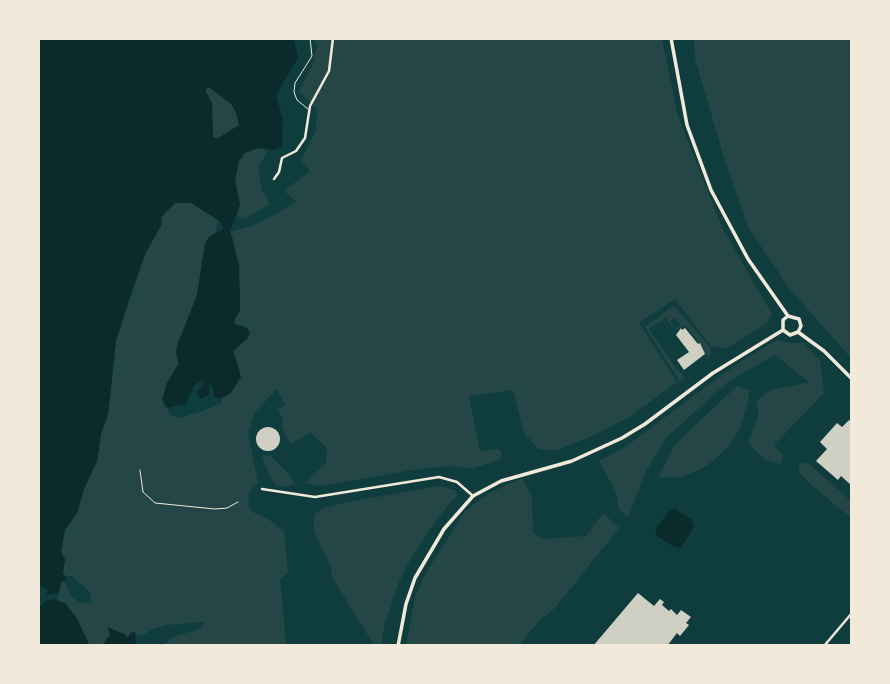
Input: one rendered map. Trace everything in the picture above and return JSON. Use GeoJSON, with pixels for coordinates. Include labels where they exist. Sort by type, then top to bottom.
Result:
{"type":"FeatureCollection","features":[{"type":"Feature","properties":{"kind":"street"},"geometry":{"type":"LineString","coordinates":[[274,178],[279,172],[282,158],[296,151],[303,143],[310,110],[329,71],[333,38]]}},
{"type":"Feature","properties":{"kind":"street"},"geometry":{"type":"LineString","coordinates":[[671,38],[688,125],[711,190],[748,259],[788,316]]}},
{"type":"Feature","properties":{"kind":"street"},"geometry":{"type":"LineString","coordinates":[[783,330],[783,320],[788,316],[796,316],[801,322],[798,332]]}},
{"type":"Feature","properties":{"kind":"street"},"geometry":{"type":"LineString","coordinates":[[783,330],[790,335],[798,332]]}},
{"type":"Feature","properties":{"kind":"street"},"geometry":{"type":"LineString","coordinates":[[398,646],[406,604],[415,578],[444,529],[473,496],[501,481],[572,461],[622,438],[713,373],[783,330]]}},
{"type":"Feature","properties":{"kind":"street"},"geometry":{"type":"LineString","coordinates":[[798,332],[824,351],[852,379]]}},
{"type":"Feature","properties":{"kind":"street"},"geometry":{"type":"LineString","coordinates":[[262,489],[315,496],[439,477],[457,482],[473,496]]}},
{"type":"Feature","properties":{"kind":"street"},"geometry":{"type":"LineString","coordinates":[[824,646],[852,613]]}},
{"type":"Feature","properties":{"kind":"lane"},"geometry":{"type":"LineString","coordinates":[[310,38],[312,56],[295,83],[293,92],[297,100],[310,110]]}},
{"type":"Feature","properties":{"kind":"path"},"geometry":{"type":"LineString","coordinates":[[140,470],[143,492],[155,503],[215,509],[227,508],[238,502]]}},
{"type":"Feature","properties":{"kind":"shaded area"},"geometry":{"type":"Polygon","coordinates":[[[38,39],[294,39],[298,58],[276,95],[283,120],[282,146],[276,150],[258,148],[245,153],[239,161],[235,181],[240,204],[230,231],[239,265],[240,310],[234,321],[235,324],[247,328],[250,333],[233,351],[241,377],[231,393],[222,398],[214,397],[209,382],[209,394],[202,399],[198,396],[197,392],[204,384],[202,380],[194,386],[186,404],[168,408],[162,400],[167,383],[179,363],[177,346],[197,295],[205,244],[209,237],[223,229],[221,222],[191,203],[175,203],[161,217],[162,224],[146,252],[116,341],[108,415],[101,434],[97,461],[77,513],[65,530],[61,552],[65,559],[63,573],[67,579],[61,583],[59,593],[47,595],[47,589],[38,585],[38,39]],[[209,87],[205,90],[212,103],[213,137],[217,139],[239,125],[231,104],[209,87]]]}},
{"type":"Feature","properties":{"kind":"shaded area"},"geometry":{"type":"Polygon","coordinates":[[[314,39],[662,39],[678,116],[713,205],[723,229],[772,314],[767,323],[726,349],[711,346],[675,299],[639,323],[677,382],[631,416],[557,450],[539,449],[524,433],[513,390],[469,396],[480,451],[499,449],[502,454],[499,460],[470,469],[453,466],[418,469],[321,486],[305,483],[326,463],[327,448],[310,432],[291,445],[282,427],[283,418],[277,410],[285,405],[277,389],[255,412],[248,434],[258,483],[250,491],[248,504],[252,512],[265,517],[284,531],[288,573],[280,579],[286,645],[163,645],[173,637],[199,629],[205,622],[166,625],[142,636],[131,633],[127,639],[124,634],[108,629],[110,635],[103,645],[89,645],[66,604],[58,600],[61,583],[64,581],[71,596],[79,602],[91,603],[90,592],[71,576],[63,573],[61,552],[65,530],[77,513],[97,461],[101,434],[108,415],[116,341],[146,252],[162,224],[161,217],[175,203],[191,203],[218,220],[215,233],[205,244],[197,295],[177,346],[179,363],[164,405],[172,416],[178,418],[222,403],[222,398],[231,393],[240,370],[233,351],[248,338],[243,326],[235,324],[234,321],[240,310],[240,290],[230,232],[251,226],[296,201],[284,191],[310,171],[301,161],[316,130],[317,109],[299,91],[312,66],[317,47],[314,39]]]}},
{"type":"Feature","properties":{"kind":"shaded area"},"geometry":{"type":"Polygon","coordinates":[[[694,39],[851,39],[851,358],[789,288],[748,227],[724,158],[695,58],[694,39]]]}},
{"type":"Feature","properties":{"kind":"shaded area"},"geometry":{"type":"Polygon","coordinates":[[[209,87],[231,104],[239,125],[217,139],[213,137],[205,90],[209,87]]]}},
{"type":"Feature","properties":{"kind":"shaded area"},"geometry":{"type":"Polygon","coordinates":[[[259,147],[267,151],[259,167],[259,175],[262,190],[270,204],[244,219],[237,217],[240,204],[235,181],[239,161],[245,153],[259,147]]]}},
{"type":"Feature","properties":{"kind":"shaded area"},"geometry":{"type":"Polygon","coordinates":[[[675,307],[710,347],[711,352],[709,357],[705,354],[701,349],[703,347],[685,325],[677,330],[681,325],[675,318],[670,321],[674,326],[672,327],[666,318],[649,329],[683,375],[685,379],[680,382],[645,327],[675,307]]]}},
{"type":"Feature","properties":{"kind":"shaded area"},"geometry":{"type":"Polygon","coordinates":[[[777,340],[804,343],[820,360],[824,393],[774,445],[783,455],[781,464],[765,460],[748,443],[759,414],[756,401],[771,390],[809,382],[775,355],[729,381],[666,438],[646,471],[628,518],[619,509],[616,492],[599,461],[628,445],[735,365],[777,340]]]}},
{"type":"Feature","properties":{"kind":"shaded area"},"geometry":{"type":"Polygon","coordinates":[[[737,386],[749,390],[748,403],[739,430],[727,448],[707,466],[683,477],[658,478],[675,444],[737,386]]]}},
{"type":"Feature","properties":{"kind":"shaded area"},"geometry":{"type":"Polygon","coordinates":[[[262,455],[271,456],[294,483],[288,487],[276,485],[269,476],[262,455]]]}},
{"type":"Feature","properties":{"kind":"shaded area"},"geometry":{"type":"Polygon","coordinates":[[[802,463],[808,463],[851,501],[851,518],[799,472],[802,463]]]}},
{"type":"Feature","properties":{"kind":"shaded area"},"geometry":{"type":"Polygon","coordinates":[[[522,478],[532,497],[533,533],[543,539],[586,536],[603,513],[619,528],[555,608],[540,620],[519,645],[406,645],[415,597],[427,571],[465,511],[491,492],[522,478]]]}},
{"type":"Feature","properties":{"kind":"shaded area"},"geometry":{"type":"Polygon","coordinates":[[[439,486],[455,490],[458,494],[437,519],[410,560],[399,582],[381,645],[374,645],[332,577],[331,567],[314,532],[314,514],[348,502],[439,486]]]}},
{"type":"Feature","properties":{"kind":"shaded area"},"geometry":{"type":"Polygon","coordinates":[[[675,509],[692,520],[694,527],[681,547],[677,548],[658,537],[655,530],[668,512],[675,509]]]}},
{"type":"Feature","properties":{"kind":"shaded area"},"geometry":{"type":"Polygon","coordinates":[[[54,599],[66,604],[78,620],[89,645],[39,645],[39,607],[45,601],[54,599]]]}},
{"type":"Feature","properties":{"kind":"shaded area"},"geometry":{"type":"Polygon","coordinates":[[[108,627],[127,638],[135,632],[136,645],[103,645],[110,635],[108,627]]]}},
{"type":"Feature","properties":{"kind":"building"},"geometry":{"type":"Polygon","coordinates":[[[681,328],[685,328],[698,344],[700,343],[705,354],[684,370],[677,360],[689,352],[676,335],[681,328]]]}},
{"type":"Feature","properties":{"kind":"building"},"geometry":{"type":"Polygon","coordinates":[[[849,420],[852,423],[852,486],[841,476],[838,480],[816,461],[827,449],[820,442],[837,423],[842,427],[849,420]]]}},
{"type":"Feature","properties":{"kind":"building"},"geometry":{"type":"Polygon","coordinates":[[[268,427],[276,431],[280,439],[276,447],[268,451],[260,447],[256,439],[260,431],[268,427]]]}},
{"type":"Feature","properties":{"kind":"building"},"geometry":{"type":"Polygon","coordinates":[[[638,593],[654,606],[660,599],[669,611],[671,609],[677,615],[681,610],[691,617],[686,623],[689,625],[680,636],[677,633],[667,646],[593,646],[638,593]]]}}]}
